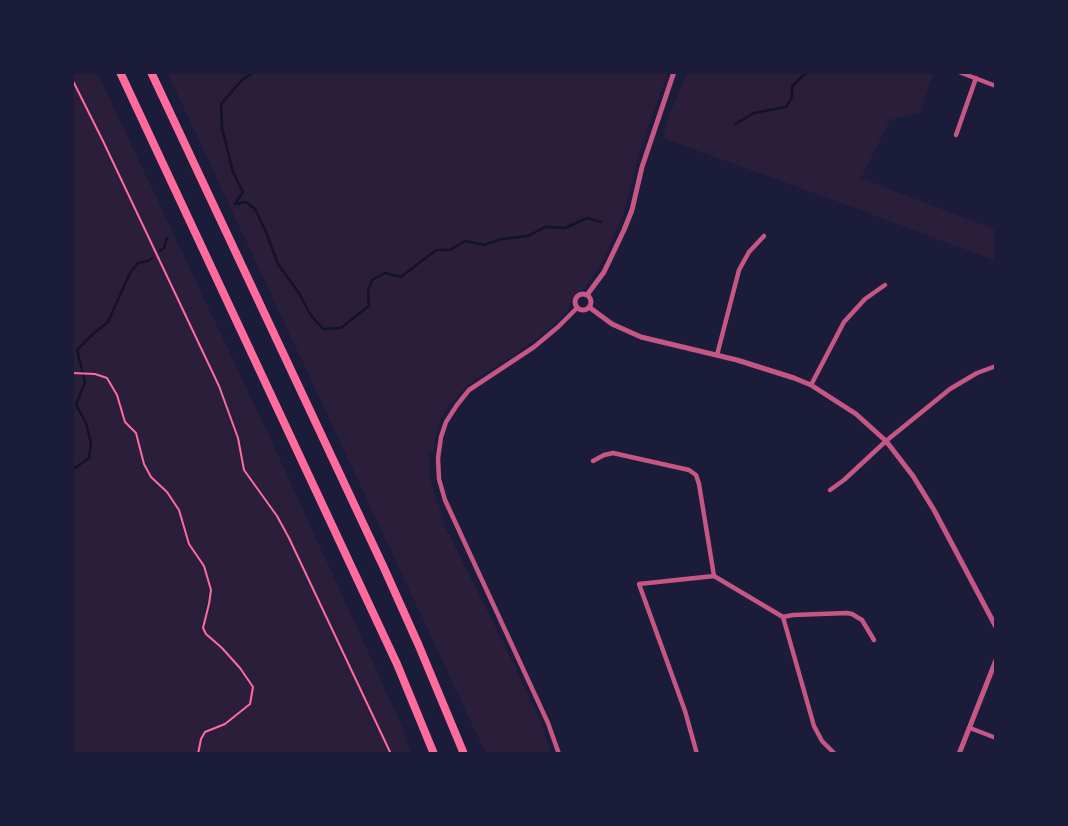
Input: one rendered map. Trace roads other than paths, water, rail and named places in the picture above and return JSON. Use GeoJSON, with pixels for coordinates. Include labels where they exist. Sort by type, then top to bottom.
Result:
{"type":"FeatureCollection","features":[{"type":"Feature","properties":{"kind":"highway"},"geometry":{"type":"LineString","coordinates":[[120,72],[397,664],[434,754]]}},
{"type":"Feature","properties":{"kind":"highway"},"geometry":{"type":"LineString","coordinates":[[151,72],[414,635],[464,754]]}},
{"type":"Feature","properties":{"kind":"street"},"geometry":{"type":"LineString","coordinates":[[587,295],[604,272],[622,237],[674,72]]}},
{"type":"Feature","properties":{"kind":"street"},"geometry":{"type":"LineString","coordinates":[[959,72],[996,86]]}},
{"type":"Feature","properties":{"kind":"street"},"geometry":{"type":"LineString","coordinates":[[956,135],[976,78]]}},
{"type":"Feature","properties":{"kind":"street"},"geometry":{"type":"LineString","coordinates":[[717,355],[739,270],[749,252],[764,236]]}},
{"type":"Feature","properties":{"kind":"street"},"geometry":{"type":"LineString","coordinates":[[811,385],[844,322],[865,299],[885,285]]}},
{"type":"Feature","properties":{"kind":"street"},"geometry":{"type":"LineString","coordinates":[[582,293],[587,295],[591,301],[589,307],[582,310],[578,308],[574,302],[576,297],[582,293]]}},
{"type":"Feature","properties":{"kind":"street"},"geometry":{"type":"LineString","coordinates":[[589,307],[612,324],[641,337],[773,370],[811,385],[843,404],[886,441],[923,491],[996,627]]}},
{"type":"Feature","properties":{"kind":"street"},"geometry":{"type":"LineString","coordinates":[[559,754],[548,723],[444,500],[438,458],[446,422],[469,390],[534,347],[578,308]]}},
{"type":"Feature","properties":{"kind":"street"},"geometry":{"type":"LineString","coordinates":[[830,490],[950,389],[977,373],[996,366]]}},
{"type":"Feature","properties":{"kind":"street"},"geometry":{"type":"LineString","coordinates":[[593,461],[613,453],[689,470],[696,475],[714,576]]}},
{"type":"Feature","properties":{"kind":"street"},"geometry":{"type":"LineString","coordinates":[[697,754],[685,711],[639,584],[714,576],[783,617],[814,726],[822,741],[835,754]]}},
{"type":"Feature","properties":{"kind":"street"},"geometry":{"type":"LineString","coordinates":[[783,617],[852,614],[862,620],[874,640]]}},
{"type":"Feature","properties":{"kind":"street"},"geometry":{"type":"LineString","coordinates":[[958,754],[996,660]]}},
{"type":"Feature","properties":{"kind":"street"},"geometry":{"type":"LineString","coordinates":[[970,727],[996,738]]}},
{"type":"Feature","properties":{"kind":"waterway"},"geometry":{"type":"LineString","coordinates":[[235,204],[243,192],[233,172],[222,128],[221,104],[242,80],[254,72]]}},
{"type":"Feature","properties":{"kind":"waterway"},"geometry":{"type":"LineString","coordinates":[[735,124],[754,113],[786,107],[792,97],[792,86],[811,72]]}},
{"type":"Feature","properties":{"kind":"waterway"},"geometry":{"type":"LineString","coordinates":[[235,204],[246,202],[255,209],[278,264],[310,314],[323,329],[341,328],[369,306],[368,291],[372,280],[385,273],[401,277],[436,250],[450,250],[465,241],[484,245],[501,239],[528,236],[545,227],[565,228],[587,218],[601,222]]}},
{"type":"Feature","properties":{"kind":"waterway"},"geometry":{"type":"LineString","coordinates":[[160,251],[167,238]]}},
{"type":"Feature","properties":{"kind":"waterway"},"geometry":{"type":"LineString","coordinates":[[72,470],[89,458],[91,444],[86,423],[76,405],[85,382],[77,350],[108,322],[130,273],[138,263],[152,258]]}}]}
